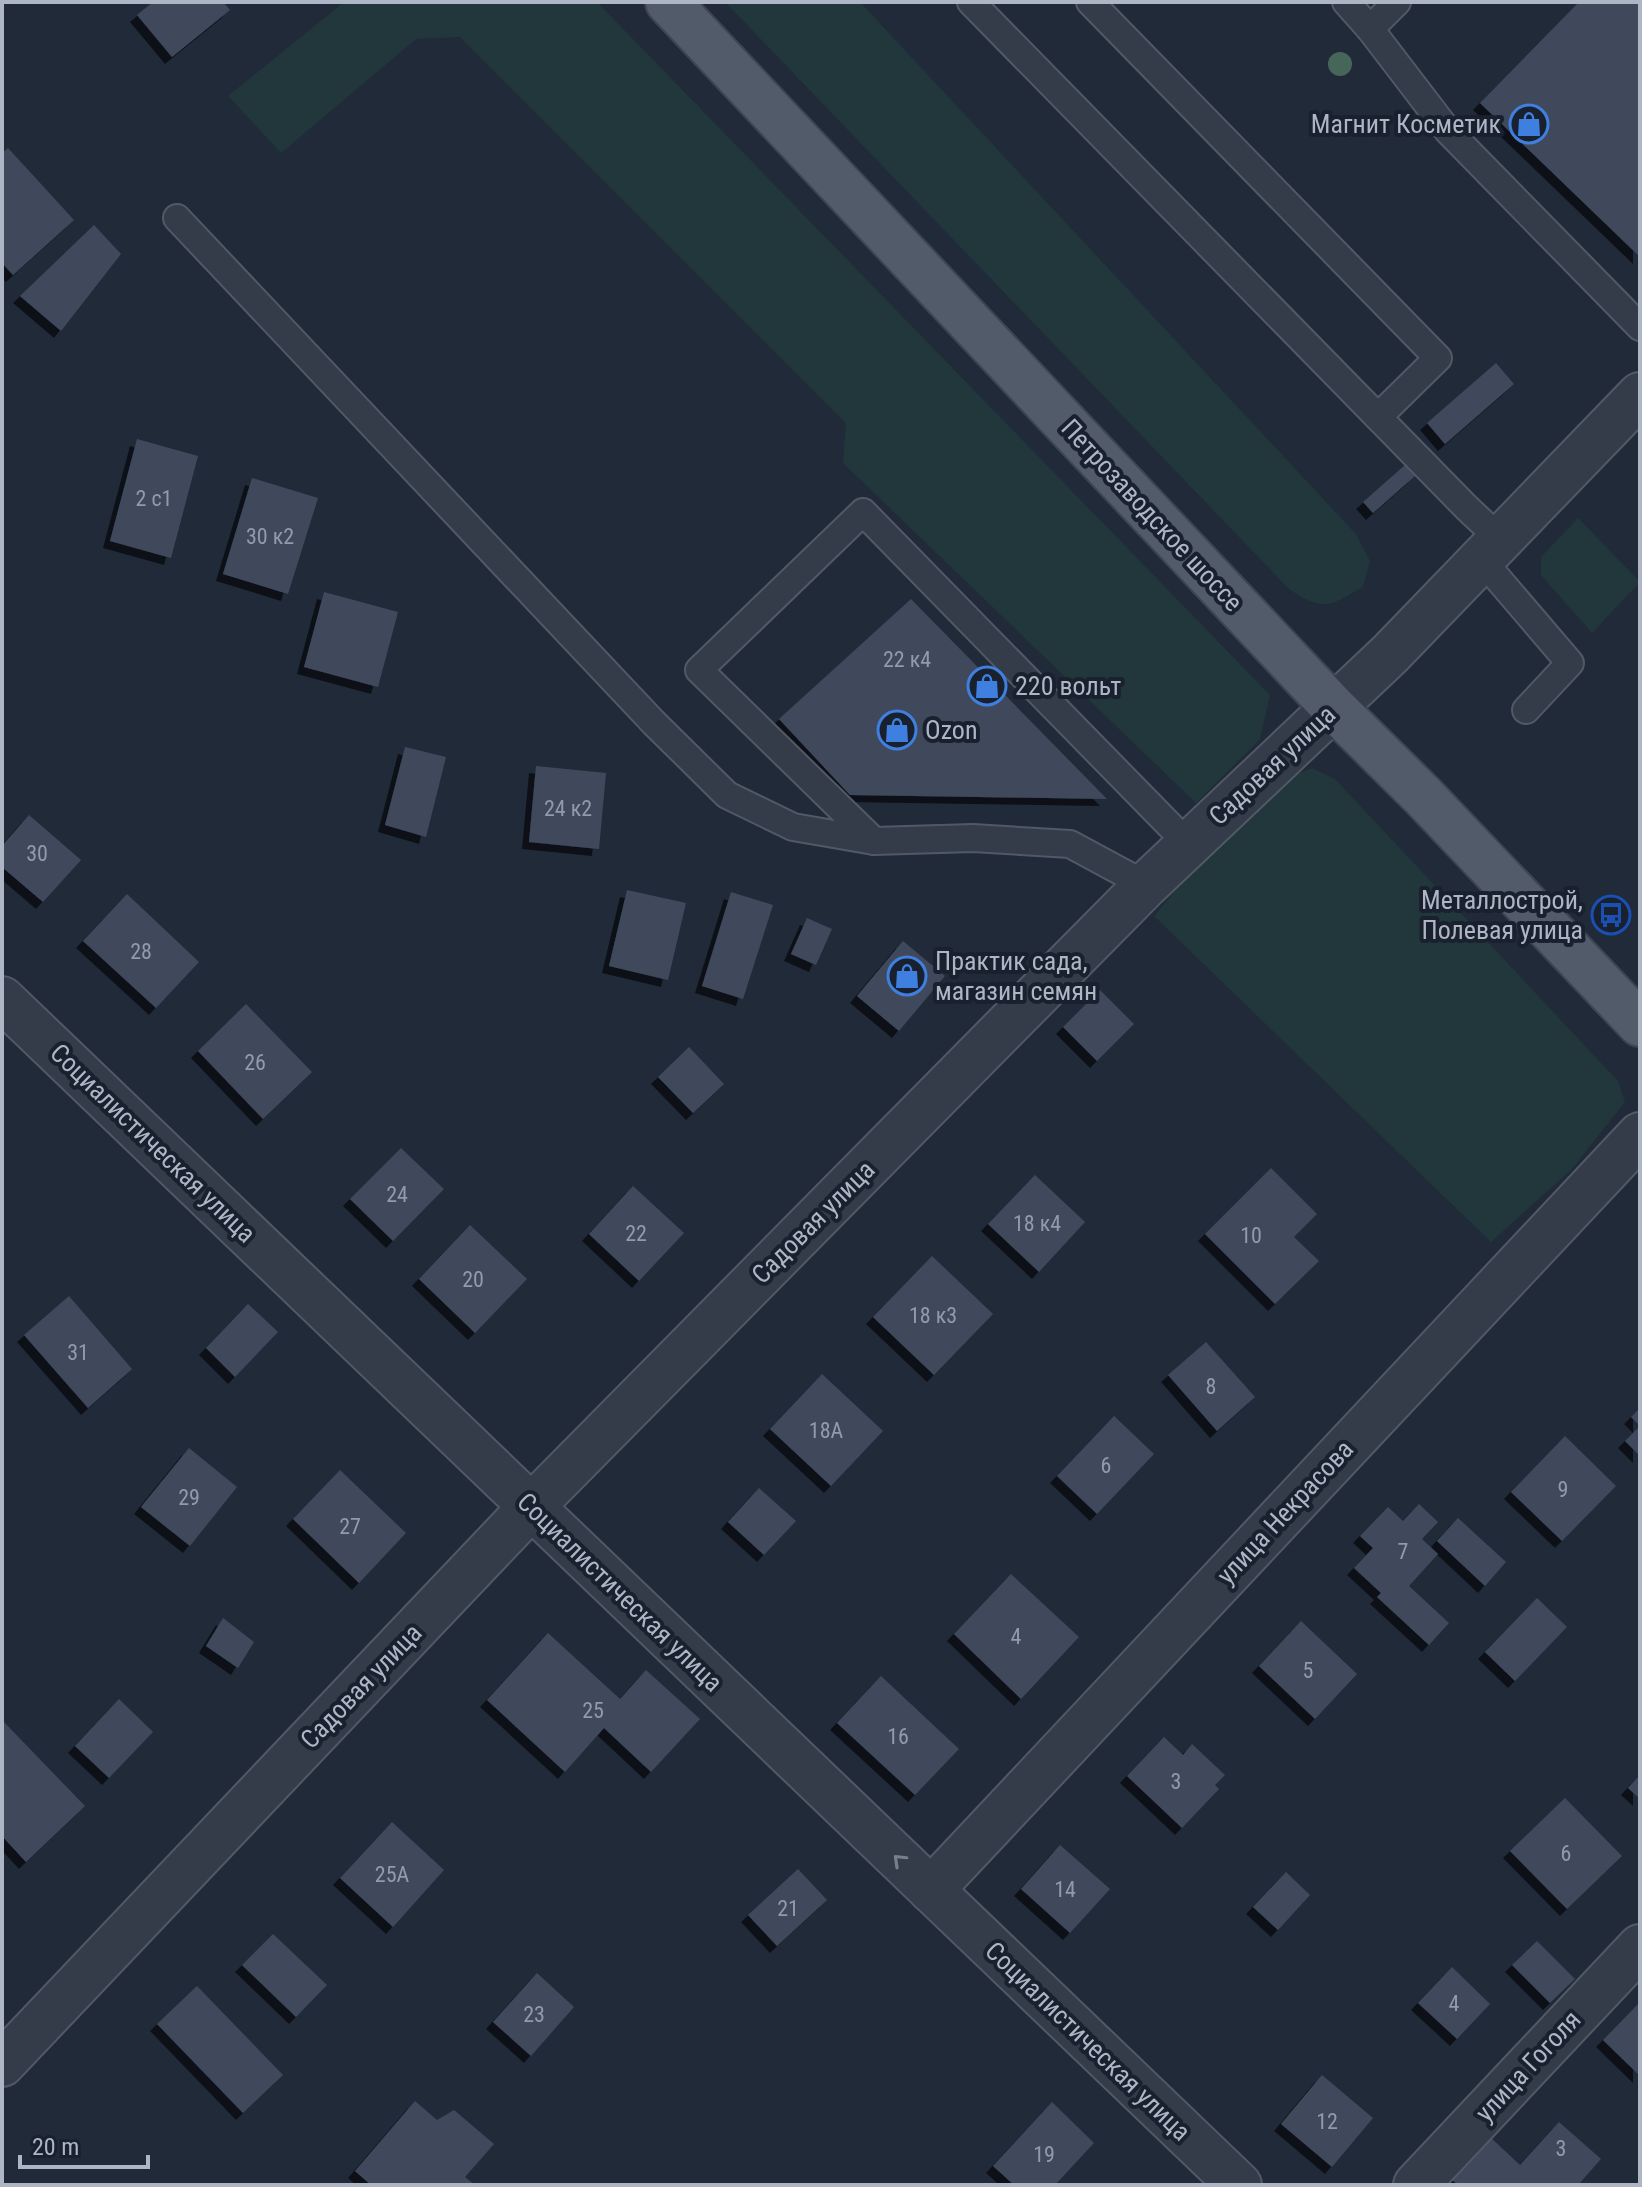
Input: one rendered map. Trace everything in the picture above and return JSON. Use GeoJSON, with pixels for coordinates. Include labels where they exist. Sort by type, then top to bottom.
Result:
{"type":"FeatureCollection","features":[{"type":"Feature","properties":{"kind":"main road","name":"Петрозаводское шоссе"},"geometry":{"type":"LineString","coordinates":[[668,2],[1334,708],[1423,796],[1640,1024]]}},
{"type":"Feature","properties":{"kind":"street","name":"Садовая улица"},"geometry":{"type":"LineString","coordinates":[[2,2064],[531,1507],[1146,885],[1334,708],[1492,550],[1640,395]]}},
{"type":"Feature","properties":{"kind":"street","name":"Социалистическая улица"},"geometry":{"type":"LineString","coordinates":[[2,999],[1239,2185]]}},
{"type":"Feature","properties":{"kind":"street","name":"улица Некрасова"},"geometry":{"type":"LineString","coordinates":[[931,1890],[1640,1135]]}},
{"type":"Feature","properties":{"kind":"street","name":"улица Гоголя"},"geometry":{"type":"LineString","coordinates":[[1416,2185],[1640,1947]]}},
{"type":"Feature","properties":{"kind":"lane"},"geometry":{"type":"LineString","coordinates":[[971,2],[1467,508],[1492,550],[1570,663],[1526,710]]}},
{"type":"Feature","properties":{"kind":"lane"},"geometry":{"type":"LineString","coordinates":[[1090,2],[1438,358],[1378,417]]}},
{"type":"Feature","properties":{"kind":"lane"},"geometry":{"type":"LineString","coordinates":[[1346,2],[1448,131],[1640,327]]}},
{"type":"Feature","properties":{"kind":"lane"},"geometry":{"type":"LineString","coordinates":[[1370,29],[1397,2]]}},
{"type":"Feature","properties":{"kind":"lane"},"geometry":{"type":"LineString","coordinates":[[177,218],[654,723],[727,795],[793,827],[874,841],[973,838],[1070,844],[1146,885]]}},
{"type":"Feature","properties":{"kind":"lane"},"geometry":{"type":"LineString","coordinates":[[874,841],[699,670],[863,512],[1188,844]]}},
{"type":"Feature","properties":{"kind":"green space"},"geometry":{"type":"Polygon","coordinates":[[[344,2],[597,2],[1270,695],[1260,739],[1196,803],[843,463],[846,423],[460,37],[416,39],[281,153],[228,96],[344,2]]]}},
{"type":"Feature","properties":{"kind":"green space"},"geometry":{"type":"Polygon","coordinates":[[[725,2],[860,2],[1356,534],[1370,561],[1363,587],[1326,604],[1310,601],[1289,589],[725,2]]]}},
{"type":"Feature","properties":{"kind":"green space"},"geometry":{"type":"Polygon","coordinates":[[[1578,518],[1640,582],[1592,633],[1541,575],[1541,557],[1578,518]]]}},
{"type":"Feature","properties":{"kind":"green space"},"geometry":{"type":"Polygon","coordinates":[[[1312,768],[1335,779],[1618,1081],[1625,1102],[1571,1170],[1491,1242],[1154,916],[1220,837],[1280,781],[1312,768]]]}},
{"type":"Feature","properties":{"kind":"building"},"geometry":{"type":"Polygon","coordinates":[[[153,2],[223,2],[230,10],[172,57],[137,15],[153,2]]]}},
{"type":"Feature","properties":{"kind":"building"},"geometry":{"type":"Polygon","coordinates":[[[1579,2],[1640,2],[1640,257],[1480,103],[1579,2]]]}},
{"type":"Feature","properties":{"kind":"building"},"geometry":{"type":"Polygon","coordinates":[[[8,148],[74,220],[13,275],[2,263],[2,153],[8,148]]]}},
{"type":"Feature","properties":{"kind":"building"},"geometry":{"type":"Polygon","coordinates":[[[94,225],[121,254],[61,331],[20,296],[94,225]]]}},
{"type":"Feature","properties":{"kind":"building"},"geometry":{"type":"Polygon","coordinates":[[[1496,363],[1514,384],[1445,444],[1427,423],[1496,363]]]}},
{"type":"Feature","properties":{"kind":"building"},"geometry":{"type":"Polygon","coordinates":[[[137,439],[198,456],[171,558],[110,541],[137,439]]]}},
{"type":"Feature","properties":{"kind":"building"},"geometry":{"type":"Polygon","coordinates":[[[1405,465],[1415,476],[1373,513],[1363,502],[1405,465]]]}},
{"type":"Feature","properties":{"kind":"building"},"geometry":{"type":"Polygon","coordinates":[[[252,478],[318,498],[288,594],[223,574],[252,478]]]}},
{"type":"Feature","properties":{"kind":"building"},"geometry":{"type":"Polygon","coordinates":[[[324,592],[398,612],[378,687],[304,667],[324,592]]]}},
{"type":"Feature","properties":{"kind":"building"},"geometry":{"type":"Polygon","coordinates":[[[911,599],[1107,799],[850,795],[779,719],[911,599]]]}},
{"type":"Feature","properties":{"kind":"building"},"geometry":{"type":"Polygon","coordinates":[[[405,747],[446,757],[426,837],[385,825],[405,747]]]}},
{"type":"Feature","properties":{"kind":"building"},"geometry":{"type":"Polygon","coordinates":[[[536,766],[606,773],[599,849],[529,842],[536,766]]]}},
{"type":"Feature","properties":{"kind":"building"},"geometry":{"type":"Polygon","coordinates":[[[29,815],[81,860],[43,902],[2,867],[2,846],[29,815]]]}},
{"type":"Feature","properties":{"kind":"building"},"geometry":{"type":"Polygon","coordinates":[[[627,890],[686,903],[668,980],[609,966],[627,890]]]}},
{"type":"Feature","properties":{"kind":"building"},"geometry":{"type":"Polygon","coordinates":[[[731,892],[773,905],[743,999],[702,986],[731,892]]]}},
{"type":"Feature","properties":{"kind":"building"},"geometry":{"type":"Polygon","coordinates":[[[127,894],[199,962],[156,1008],[83,941],[127,894]]]}},
{"type":"Feature","properties":{"kind":"building"},"geometry":{"type":"Polygon","coordinates":[[[807,918],[832,929],[816,965],[791,954],[807,918]]]}},
{"type":"Feature","properties":{"kind":"building"},"geometry":{"type":"Polygon","coordinates":[[[903,941],[945,976],[899,1031],[857,996],[903,941]]]}},
{"type":"Feature","properties":{"kind":"building"},"geometry":{"type":"Polygon","coordinates":[[[1100,990],[1134,1024],[1097,1061],[1063,1027],[1100,990]]]}},
{"type":"Feature","properties":{"kind":"building"},"geometry":{"type":"Polygon","coordinates":[[[246,1004],[312,1072],[263,1119],[198,1051],[246,1004]]]}},
{"type":"Feature","properties":{"kind":"building"},"geometry":{"type":"Polygon","coordinates":[[[689,1047],[724,1084],[693,1113],[658,1077],[689,1047]]]}},
{"type":"Feature","properties":{"kind":"building"},"geometry":{"type":"Polygon","coordinates":[[[401,1148],[444,1189],[393,1241],[350,1199],[401,1148]]]}},
{"type":"Feature","properties":{"kind":"building"},"geometry":{"type":"Polygon","coordinates":[[[1271,1168],[1317,1214],[1294,1237],[1319,1261],[1275,1304],[1205,1234],[1271,1168]]]}},
{"type":"Feature","properties":{"kind":"building"},"geometry":{"type":"Polygon","coordinates":[[[1035,1175],[1085,1222],[1039,1272],[988,1224],[1035,1175]]]}},
{"type":"Feature","properties":{"kind":"building"},"geometry":{"type":"Polygon","coordinates":[[[633,1186],[684,1233],[639,1281],[589,1234],[633,1186]]]}},
{"type":"Feature","properties":{"kind":"building"},"geometry":{"type":"Polygon","coordinates":[[[470,1225],[527,1279],[475,1333],[419,1279],[470,1225]]]}},
{"type":"Feature","properties":{"kind":"building"},"geometry":{"type":"Polygon","coordinates":[[[932,1256],[993,1314],[934,1375],[873,1317],[932,1256]]]}},
{"type":"Feature","properties":{"kind":"building"},"geometry":{"type":"Polygon","coordinates":[[[69,1296],[132,1369],[88,1408],[24,1335],[69,1296]]]}},
{"type":"Feature","properties":{"kind":"building"},"geometry":{"type":"Polygon","coordinates":[[[248,1304],[278,1332],[235,1377],[206,1348],[248,1304]]]}},
{"type":"Feature","properties":{"kind":"building"},"geometry":{"type":"Polygon","coordinates":[[[1206,1342],[1255,1397],[1217,1431],[1168,1375],[1206,1342]]]}},
{"type":"Feature","properties":{"kind":"building"},"geometry":{"type":"Polygon","coordinates":[[[822,1374],[883,1431],[831,1486],[770,1429],[822,1374]]]}},
{"type":"Feature","properties":{"kind":"building"},"geometry":{"type":"Polygon","coordinates":[[[1640,1408],[1640,1426],[1631,1417],[1640,1408]]]}},
{"type":"Feature","properties":{"kind":"building"},"geometry":{"type":"Polygon","coordinates":[[[1114,1416],[1154,1454],[1097,1514],[1057,1476],[1114,1416]]]}},
{"type":"Feature","properties":{"kind":"building"},"geometry":{"type":"Polygon","coordinates":[[[1640,1426],[1640,1456],[1625,1441],[1640,1426]]]}},
{"type":"Feature","properties":{"kind":"building"},"geometry":{"type":"Polygon","coordinates":[[[1565,1436],[1616,1486],[1562,1541],[1511,1492],[1565,1436]]]}},
{"type":"Feature","properties":{"kind":"building"},"geometry":{"type":"Polygon","coordinates":[[[189,1448],[237,1487],[190,1546],[141,1507],[189,1448]]]}},
{"type":"Feature","properties":{"kind":"building"},"geometry":{"type":"Polygon","coordinates":[[[340,1470],[406,1533],[359,1583],[293,1519],[340,1470]]]}},
{"type":"Feature","properties":{"kind":"building"},"geometry":{"type":"Polygon","coordinates":[[[759,1488],[796,1521],[764,1555],[728,1522],[759,1488]]]}},
{"type":"Feature","properties":{"kind":"building"},"geometry":{"type":"Polygon","coordinates":[[[1419,1504],[1438,1522],[1422,1539],[1438,1554],[1409,1586],[1449,1623],[1429,1645],[1377,1597],[1381,1593],[1354,1568],[1373,1548],[1360,1536],[1388,1507],[1403,1521],[1419,1504]]]}},
{"type":"Feature","properties":{"kind":"building"},"geometry":{"type":"Polygon","coordinates":[[[1458,1518],[1506,1562],[1485,1586],[1437,1541],[1458,1518]]]}},
{"type":"Feature","properties":{"kind":"building"},"geometry":{"type":"Polygon","coordinates":[[[1011,1574],[1079,1637],[1021,1699],[954,1634],[1011,1574]]]}},
{"type":"Feature","properties":{"kind":"building"},"geometry":{"type":"Polygon","coordinates":[[[1537,1598],[1567,1627],[1515,1681],[1485,1652],[1537,1598]]]}},
{"type":"Feature","properties":{"kind":"building"},"geometry":{"type":"Polygon","coordinates":[[[223,1618],[254,1642],[238,1668],[206,1646],[223,1618]]]}},
{"type":"Feature","properties":{"kind":"building"},"geometry":{"type":"Polygon","coordinates":[[[1301,1621],[1357,1674],[1315,1719],[1259,1666],[1301,1621]]]}},
{"type":"Feature","properties":{"kind":"building"},"geometry":{"type":"Polygon","coordinates":[[[548,1633],[620,1699],[646,1670],[700,1719],[651,1772],[604,1728],[565,1772],[487,1700],[548,1633]]]}},
{"type":"Feature","properties":{"kind":"building"},"geometry":{"type":"Polygon","coordinates":[[[881,1676],[959,1749],[915,1795],[837,1723],[881,1676]]]}},
{"type":"Feature","properties":{"kind":"building"},"geometry":{"type":"Polygon","coordinates":[[[119,1699],[153,1732],[109,1778],[75,1746],[119,1699]]]}},
{"type":"Feature","properties":{"kind":"building"},"geometry":{"type":"Polygon","coordinates":[[[2,1720],[85,1806],[26,1862],[2,1836],[2,1720]]]}},
{"type":"Feature","properties":{"kind":"building"},"geometry":{"type":"Polygon","coordinates":[[[1164,1737],[1183,1755],[1192,1744],[1225,1775],[1215,1785],[1219,1789],[1182,1828],[1127,1776],[1164,1737]]]}},
{"type":"Feature","properties":{"kind":"building"},"geometry":{"type":"Polygon","coordinates":[[[1640,1775],[1640,1799],[1628,1788],[1640,1775]]]}},
{"type":"Feature","properties":{"kind":"building"},"geometry":{"type":"Polygon","coordinates":[[[1565,1798],[1622,1856],[1567,1909],[1510,1851],[1565,1798]]]}},
{"type":"Feature","properties":{"kind":"building"},"geometry":{"type":"Polygon","coordinates":[[[392,1822],[444,1870],[393,1927],[340,1878],[392,1822]]]}},
{"type":"Feature","properties":{"kind":"building"},"geometry":{"type":"Polygon","coordinates":[[[1060,1845],[1110,1889],[1070,1933],[1021,1889],[1060,1845]]]}},
{"type":"Feature","properties":{"kind":"building"},"geometry":{"type":"Polygon","coordinates":[[[798,1869],[827,1900],[777,1946],[748,1915],[798,1869]]]}},
{"type":"Feature","properties":{"kind":"building"},"geometry":{"type":"Polygon","coordinates":[[[1286,1872],[1310,1895],[1278,1930],[1253,1907],[1286,1872]]]}},
{"type":"Feature","properties":{"kind":"building"},"geometry":{"type":"Polygon","coordinates":[[[273,1934],[327,1985],[296,2017],[242,1965],[273,1934]]]}},
{"type":"Feature","properties":{"kind":"building"},"geometry":{"type":"Polygon","coordinates":[[[1537,1941],[1575,1979],[1550,2003],[1512,1965],[1537,1941]]]}},
{"type":"Feature","properties":{"kind":"building"},"geometry":{"type":"Polygon","coordinates":[[[1452,1967],[1490,2004],[1457,2039],[1418,2003],[1452,1967]]]}},
{"type":"Feature","properties":{"kind":"building"},"geometry":{"type":"Polygon","coordinates":[[[537,1973],[574,2007],[531,2056],[493,2022],[537,1973]]]}},
{"type":"Feature","properties":{"kind":"building"},"geometry":{"type":"Polygon","coordinates":[[[197,1986],[283,2075],[243,2113],[157,2024],[197,1986]]]}},
{"type":"Feature","properties":{"kind":"building"},"geometry":{"type":"Polygon","coordinates":[[[1640,2002],[1640,2076],[1603,2040],[1640,2002]]]}},
{"type":"Feature","properties":{"kind":"building"},"geometry":{"type":"Polygon","coordinates":[[[1322,2075],[1373,2118],[1332,2167],[1281,2124],[1322,2075]]]}},
{"type":"Feature","properties":{"kind":"building"},"geometry":{"type":"Polygon","coordinates":[[[415,2101],[437,2120],[454,2110],[494,2144],[465,2177],[475,2185],[371,2185],[355,2171],[415,2101]]]}},
{"type":"Feature","properties":{"kind":"building"},"geometry":{"type":"Polygon","coordinates":[[[1052,2102],[1094,2143],[1055,2185],[1014,2185],[993,2166],[1052,2102]]]}},
{"type":"Feature","properties":{"kind":"building"},"geometry":{"type":"Polygon","coordinates":[[[1559,2122],[1601,2159],[1578,2185],[1458,2185],[1451,2179],[1489,2136],[1520,2165],[1559,2122]]]}},
{"type":"Feature","properties":{"kind":"place","name":"Магнит Косметик"},"geometry":{"type":"Point","coordinates":[1529,124]}},
{"type":"Feature","properties":{"kind":"place","name":"220 вольт"},"geometry":{"type":"Point","coordinates":[987,686]}},
{"type":"Feature","properties":{"kind":"place","name":"Ozon"},"geometry":{"type":"Point","coordinates":[897,730]}},
{"type":"Feature","properties":{"kind":"place","name":"Металлострой, Полевая улица"},"geometry":{"type":"Point","coordinates":[1611,915]}},
{"type":"Feature","properties":{"kind":"place","name":"Практик сада, магазин семян"},"geometry":{"type":"Point","coordinates":[907,976]}}]}
